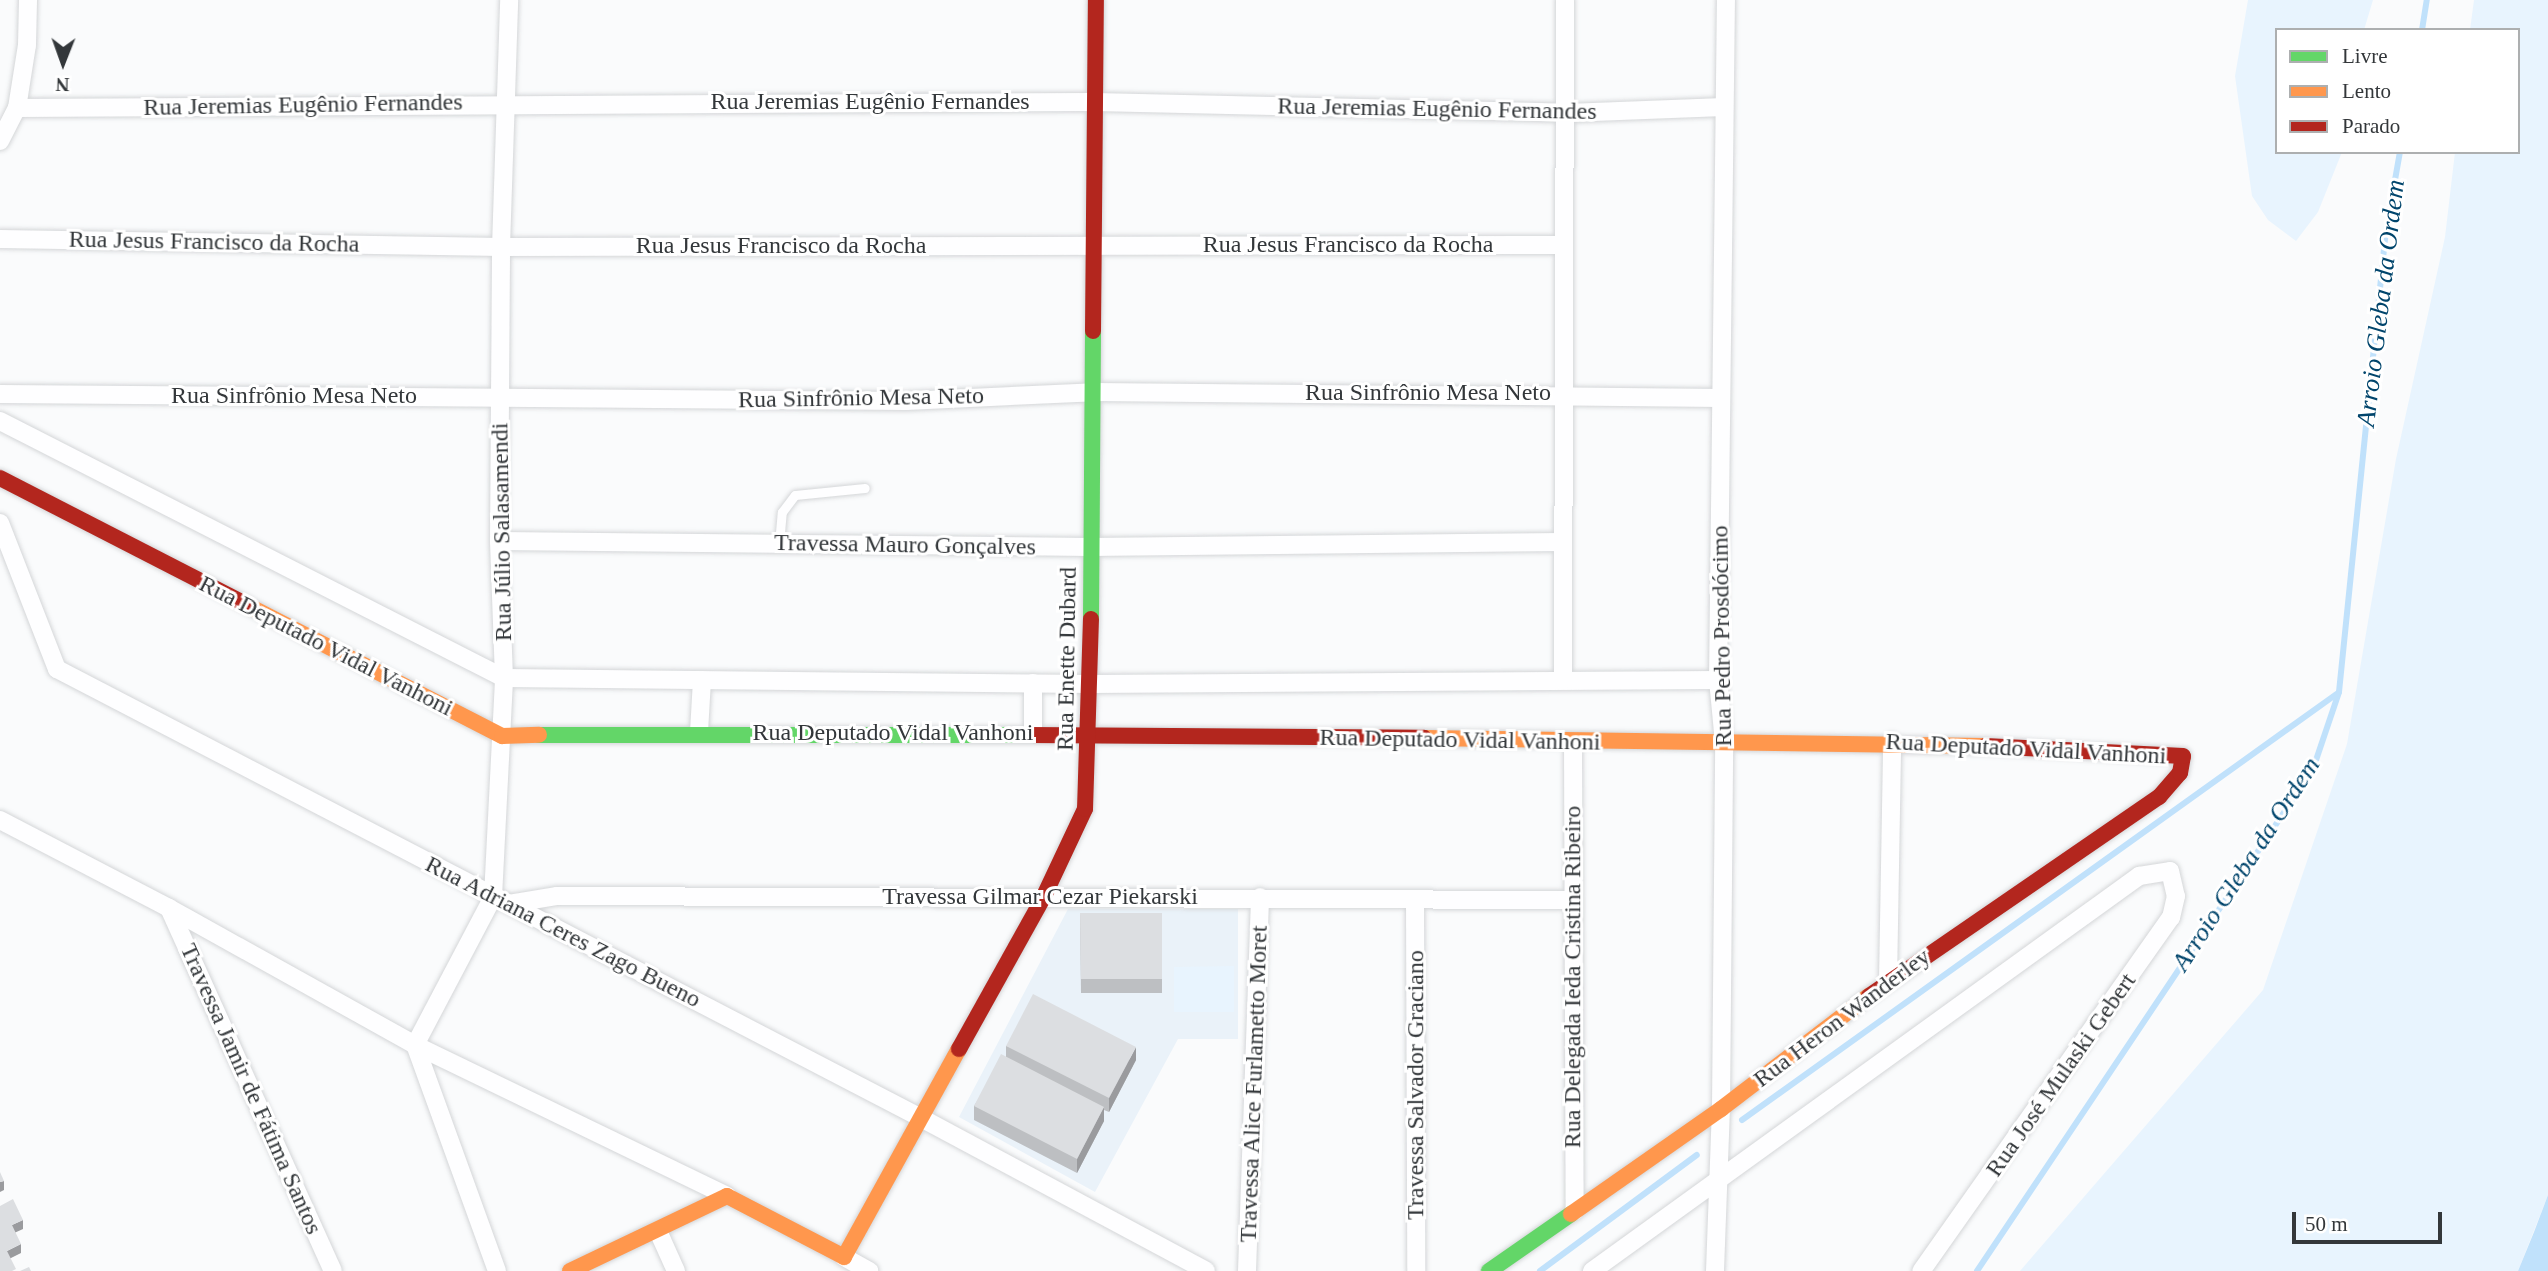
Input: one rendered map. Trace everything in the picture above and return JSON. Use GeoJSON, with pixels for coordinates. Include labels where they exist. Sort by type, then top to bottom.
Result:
{"type":"FeatureCollection","features":[{"type":"Feature","properties":{"kind":"street"},"geometry":{"type":"LineString","coordinates":[[0,141],[17,108],[27,46],[28,0]]}},
{"type":"Feature","properties":{"kind":"street","name":"Rua Júlio Salasamendi"},"geometry":{"type":"LineString","coordinates":[[415,1045],[501,901],[504,678],[499,541],[501,247],[509,0]]}},
{"type":"Feature","properties":{"kind":"street","name":"Rua Enette Dubard"},"geometry":{"type":"LineString","coordinates":[[847,1264],[1044,896],[1085,809],[1090,735],[1096,0]]}},
{"type":"Feature","properties":{"kind":"street"},"geometry":{"type":"LineString","coordinates":[[1563,680],[1563,246],[1567,113],[1565,0]]}},
{"type":"Feature","properties":{"kind":"street","name":"Rua Pedro Prosdócimo"},"geometry":{"type":"LineString","coordinates":[[1715,1271],[1721,1109],[1724,743],[1718,680],[1726,0]]}},
{"type":"Feature","properties":{"kind":"street","name":"Rua Jeremias Eugênio Fernandes"},"geometry":{"type":"LineString","coordinates":[[17,108],[507,103],[1096,102],[1567,113],[1724,107]]}},
{"type":"Feature","properties":{"kind":"street","name":"Rua Jesus Francisco da Rocha"},"geometry":{"type":"LineString","coordinates":[[0,239],[501,247],[1096,244],[1563,246]]}},
{"type":"Feature","properties":{"kind":"street","name":"Rua Sinfrônio Mesa Neto"},"geometry":{"type":"LineString","coordinates":[[0,394],[906,401],[1094,392],[1563,394],[1721,398]]}},
{"type":"Feature","properties":{"kind":"street","name":"Rua Deputado Vidal Vanhoni"},"geometry":{"type":"LineString","coordinates":[[0,421],[504,678],[1090,684],[1718,680]]}},
{"type":"Feature","properties":{"kind":"street","name":"Rua Deputado Vidal Vanhoni"},"geometry":{"type":"LineString","coordinates":[[0,478],[502,736],[699,732],[1573,742],[1892,742],[2183,756]]}},
{"type":"Feature","properties":{"kind":"street","name":"Rua Adriana Ceres Zago Bueno"},"geometry":{"type":"LineString","coordinates":[[0,523],[57,669],[923,1119],[1206,1271]]}},
{"type":"Feature","properties":{"kind":"street","name":"Travessa Mauro Gonçalves"},"geometry":{"type":"LineString","coordinates":[[499,541],[1090,547],[1563,542]]}},
{"type":"Feature","properties":{"kind":"street"},"geometry":{"type":"LineString","coordinates":[[699,732],[702,680]]}},
{"type":"Feature","properties":{"kind":"street"},"geometry":{"type":"LineString","coordinates":[[1032,734],[1033,683]]}},
{"type":"Feature","properties":{"kind":"street","name":"Rua Delegada Ieda Cristina Ribeiro"},"geometry":{"type":"LineString","coordinates":[[1573,742],[1571,900],[1575,1211]]}},
{"type":"Feature","properties":{"kind":"street"},"geometry":{"type":"LineString","coordinates":[[1888,981],[1892,742]]}},
{"type":"Feature","properties":{"kind":"street","name":"Rua Heron Wanderley"},"geometry":{"type":"LineString","coordinates":[[1489,1271],[1721,1109],[1888,981],[2159,797],[2180,773],[2183,756]]}},
{"type":"Feature","properties":{"kind":"street"},"geometry":{"type":"LineString","coordinates":[[0,820],[169,908],[415,1045],[727,1196],[847,1264],[869,1271]]}},
{"type":"Feature","properties":{"kind":"street","name":"Rua José Mulaski Gebert"},"geometry":{"type":"LineString","coordinates":[[1718,1179],[2139,876],[2170,871],[2176,896],[2171,917],[1921,1271]]}},
{"type":"Feature","properties":{"kind":"street","name":"Travessa Gilmar Cezar Piekarski"},"geometry":{"type":"LineString","coordinates":[[501,901],[557,896],[1571,900]]}},
{"type":"Feature","properties":{"kind":"street","name":"Travessa Alice Furlametto Moret"},"geometry":{"type":"LineString","coordinates":[[1247,1271],[1260,897]]}},
{"type":"Feature","properties":{"kind":"street","name":"Travessa Salvador Graciano"},"geometry":{"type":"LineString","coordinates":[[1415,900],[1416,1271]]}},
{"type":"Feature","properties":{"kind":"street","name":"Travessa Jamir de Fátima Santos"},"geometry":{"type":"LineString","coordinates":[[169,908],[333,1271]]}},
{"type":"Feature","properties":{"kind":"street"},"geometry":{"type":"LineString","coordinates":[[415,1045],[497,1271]]}},
{"type":"Feature","properties":{"kind":"street"},"geometry":{"type":"LineString","coordinates":[[1592,1271],[1718,1179]]}},
{"type":"Feature","properties":{"kind":"street"},"geometry":{"type":"LineString","coordinates":[[570,1271],[727,1196]]}},
{"type":"Feature","properties":{"kind":"street"},"geometry":{"type":"LineString","coordinates":[[658,1231],[677,1271]]}},
{"type":"Feature","properties":{"kind":"lane"},"geometry":{"type":"LineString","coordinates":[[779,544],[782,512],[795,495],[865,488]]}},
{"type":"Feature","properties":{"kind":"shaded area"},"geometry":{"type":"Polygon","coordinates":[[[2248,0],[2373,0],[2365,28],[2275,28],[2275,154],[2341,154],[2318,212],[2296,241],[2268,220],[2252,196],[2235,76],[2248,0]]]}},
{"type":"Feature","properties":{"kind":"shaded area"},"geometry":{"type":"Polygon","coordinates":[[[2474,0],[2548,0],[2548,1195],[2518,1271],[2020,1271],[2263,990],[2347,744],[2396,459],[2445,237],[2455,154],[2520,154],[2520,28],[2470,28],[2474,0]]]}},
{"type":"Feature","properties":{"kind":"shaded area"},"geometry":{"type":"Polygon","coordinates":[[[1068,909],[1238,909],[1238,1039],[1178,1039],[1095,1192],[959,1117],[1068,909]]]}},
{"type":"Feature","properties":{"kind":"shaded area"},"geometry":{"type":"Polygon","coordinates":[[[1234,966],[1234,1012],[1174,1012],[1174,967],[1234,966]]]}},
{"type":"Feature","properties":{"kind":"water"},"geometry":{"type":"Polygon","coordinates":[[[2548,1195],[2548,1271],[2518,1271],[2534,1232],[2548,1195]]]}},
{"type":"Feature","properties":{"kind":"building"},"geometry":{"type":"Polygon","coordinates":[[[1080,913],[1162,913],[1162,979],[1081,979],[1080,913]]]}},
{"type":"Feature","properties":{"kind":"building"},"geometry":{"type":"Polygon","coordinates":[[[1033,994],[1136,1047],[1109,1098],[1006,1046],[1033,994]]]}},
{"type":"Feature","properties":{"kind":"building"},"geometry":{"type":"Polygon","coordinates":[[[1001,1054],[1104,1107],[1077,1159],[974,1106],[1001,1054]]]}},
{"type":"Feature","properties":{"kind":"building"},"geometry":{"type":"Polygon","coordinates":[[[13,1199],[23,1220],[12,1225],[21,1244],[7,1251],[16,1269],[0,1271],[0,1206],[13,1199]]]}},
{"type":"Feature","properties":{"kind":"waterway","name":"Arroio Gleba da Ordem"},"geometry":{"type":"LineString","coordinates":[[2422,28],[2427,0]]}},
{"type":"Feature","properties":{"kind":"waterway","name":"Arroio Gleba da Ordem"},"geometry":{"type":"LineString","coordinates":[[1977,1271],[2313,769],[2339,692],[2386,231],[2400,154]]}},
{"type":"Feature","properties":{"kind":"waterway"},"geometry":{"type":"LineString","coordinates":[[1742,1120],[2338,693]]}},
{"type":"Feature","properties":{"kind":"waterway"},"geometry":{"type":"LineString","coordinates":[[1540,1271],[1697,1155]]}},
{"type":"Feature","properties":{"kind":"traffic: fast"},"geometry":{"type":"LineString","coordinates":[[1091,619],[1093,331]]}},
{"type":"Feature","properties":{"kind":"traffic: fast"},"geometry":{"type":"LineString","coordinates":[[539,735],[1029,735]]}},
{"type":"Feature","properties":{"kind":"traffic: fast"},"geometry":{"type":"LineString","coordinates":[[1489,1271],[1571,1214]]}},
{"type":"Feature","properties":{"kind":"traffic: slow"},"geometry":{"type":"LineString","coordinates":[[247,605],[502,736],[539,735]]}},
{"type":"Feature","properties":{"kind":"traffic: slow"},"geometry":{"type":"LineString","coordinates":[[1424,738],[1985,746]]}},
{"type":"Feature","properties":{"kind":"traffic: slow"},"geometry":{"type":"LineString","coordinates":[[1571,1214],[1721,1109],[1869,996]]}},
{"type":"Feature","properties":{"kind":"traffic: slow"},"geometry":{"type":"LineString","coordinates":[[570,1271],[727,1196],[844,1257],[959,1049]]}},
{"type":"Feature","properties":{"kind":"traffic: jam"},"geometry":{"type":"LineString","coordinates":[[1093,331],[1096,0]]}},
{"type":"Feature","properties":{"kind":"traffic: jam"},"geometry":{"type":"LineString","coordinates":[[0,478],[247,605]]}},
{"type":"Feature","properties":{"kind":"traffic: jam"},"geometry":{"type":"LineString","coordinates":[[959,1049],[1044,896],[1085,809],[1091,619]]}},
{"type":"Feature","properties":{"kind":"traffic: jam"},"geometry":{"type":"LineString","coordinates":[[1029,735],[1424,738]]}},
{"type":"Feature","properties":{"kind":"traffic: jam"},"geometry":{"type":"LineString","coordinates":[[1869,996],[2159,797],[2180,773],[2183,756],[1985,746]]}}]}
